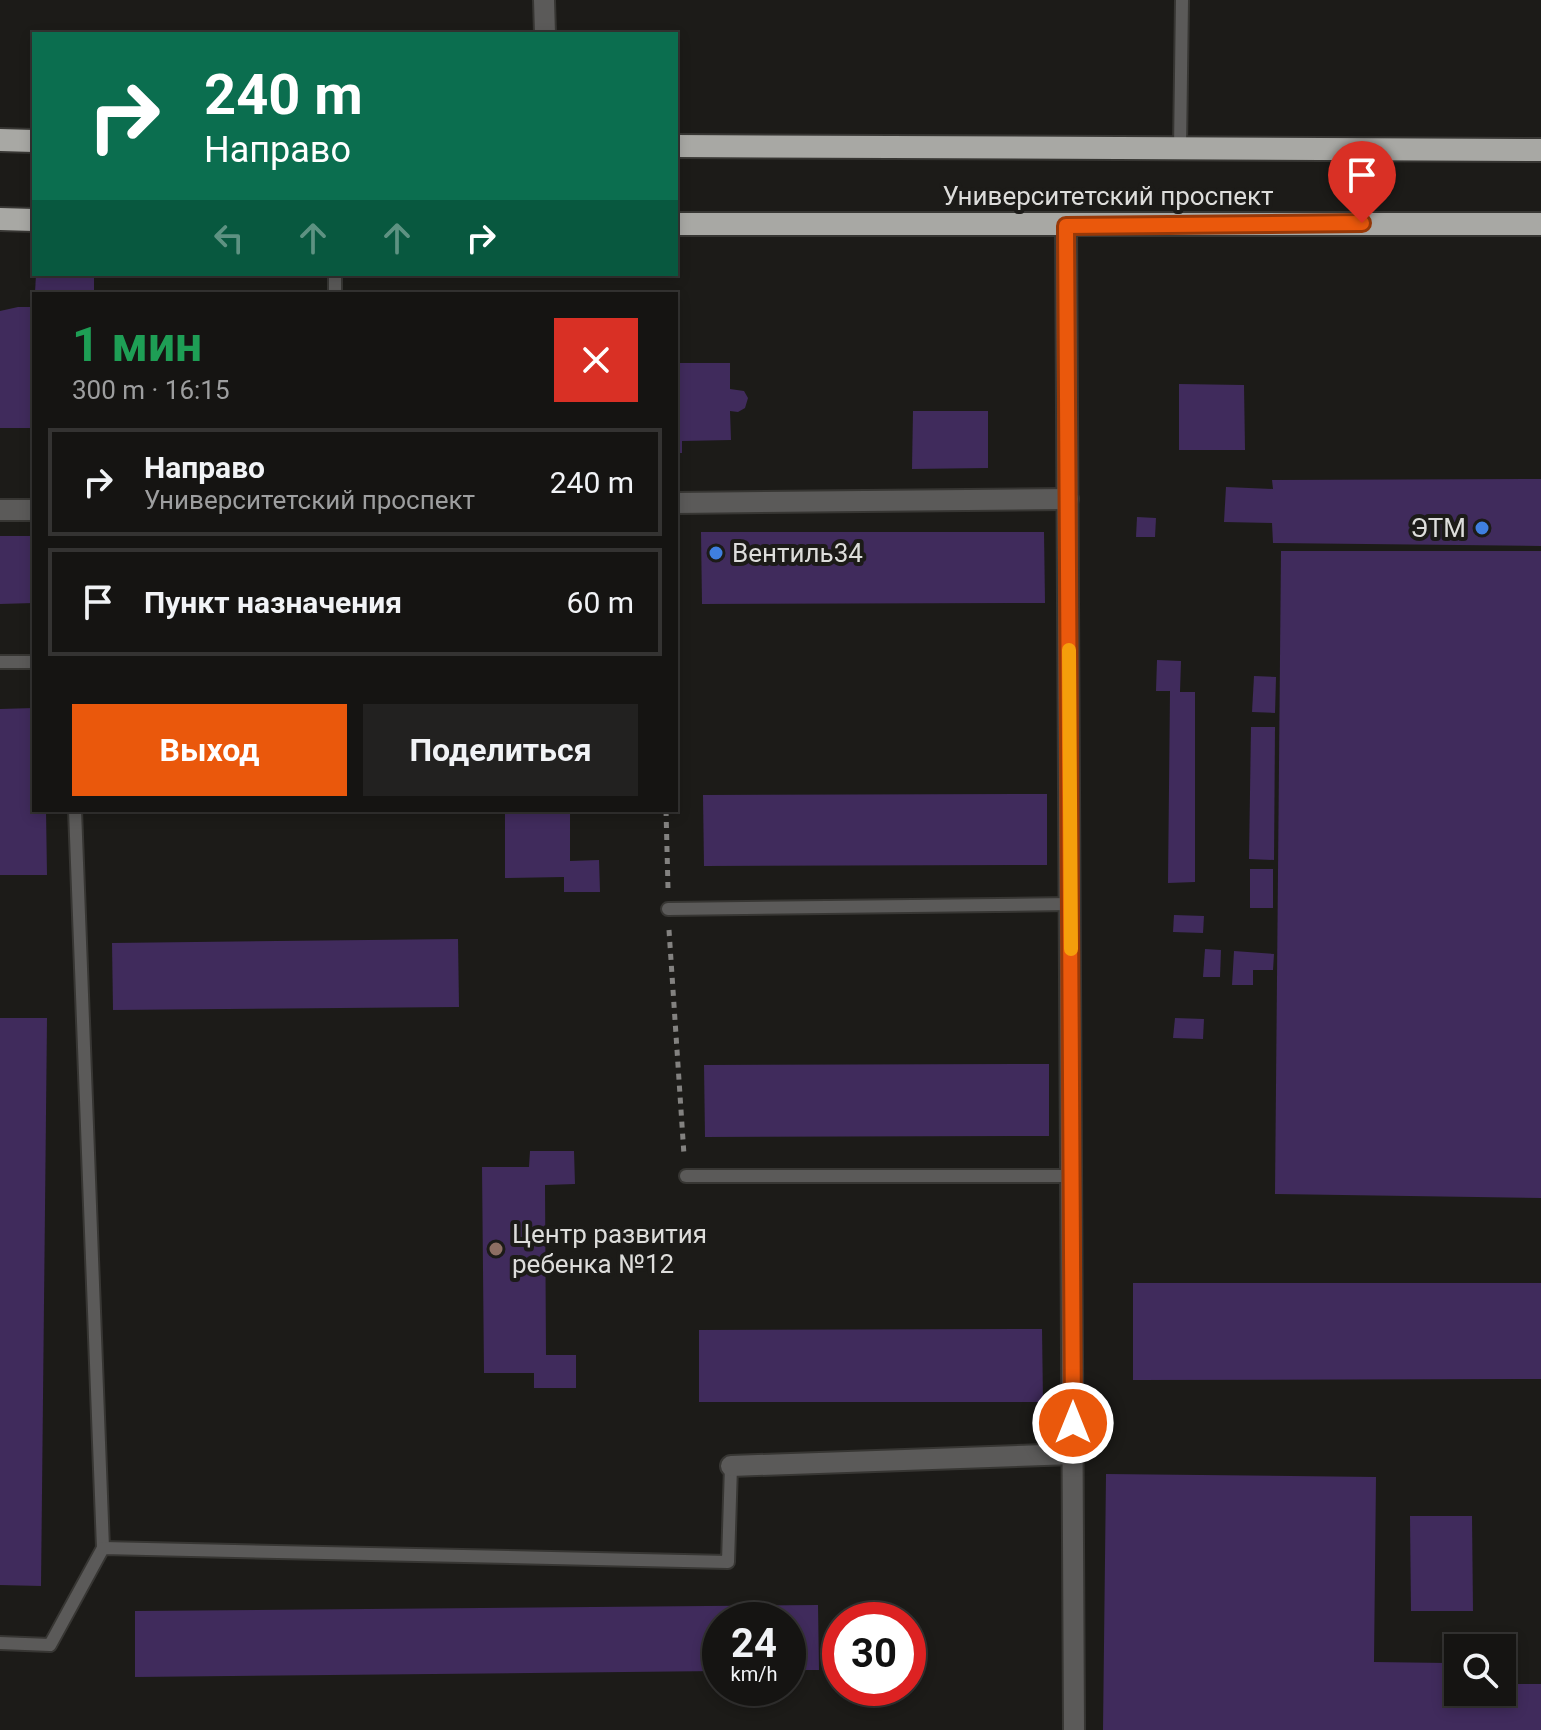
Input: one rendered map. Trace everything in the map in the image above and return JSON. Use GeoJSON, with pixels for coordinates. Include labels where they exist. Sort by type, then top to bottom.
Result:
{"type":"FeatureCollection","features":[{"type":"Feature","properties":{"kind":"highway"},"geometry":{"type":"LineString","coordinates":[[0,140],[32,141]]}},
{"type":"Feature","properties":{"kind":"highway","name":"Университетский проспект"},"geometry":{"type":"LineString","coordinates":[[678,146],[1541,150]]}},
{"type":"Feature","properties":{"kind":"highway"},"geometry":{"type":"LineString","coordinates":[[0,219],[32,220]]}},
{"type":"Feature","properties":{"kind":"highway","name":"Университетский проспект"},"geometry":{"type":"LineString","coordinates":[[678,224],[1541,224]]}},
{"type":"Feature","properties":{"kind":"street"},"geometry":{"type":"LineString","coordinates":[[544,0],[545,32]]}},
{"type":"Feature","properties":{"kind":"street"},"geometry":{"type":"LineString","coordinates":[[1066,226],[1074,1730]]}},
{"type":"Feature","properties":{"kind":"street"},"geometry":{"type":"LineString","coordinates":[[678,503],[1068,499]]}},
{"type":"Feature","properties":{"kind":"street"},"geometry":{"type":"LineString","coordinates":[[0,510],[32,510]]}},
{"type":"Feature","properties":{"kind":"street"},"geometry":{"type":"LineString","coordinates":[[731,1466],[1073,1454]]}},
{"type":"Feature","properties":{"kind":"lane"},"geometry":{"type":"LineString","coordinates":[[1180,148],[1182,0]]}},
{"type":"Feature","properties":{"kind":"lane"},"geometry":{"type":"LineString","coordinates":[[0,662],[32,662]]}},
{"type":"Feature","properties":{"kind":"lane"},"geometry":{"type":"LineString","coordinates":[[0,1643],[50,1645],[103,1548],[75,812]]}},
{"type":"Feature","properties":{"kind":"lane"},"geometry":{"type":"LineString","coordinates":[[668,909],[1070,904]]}},
{"type":"Feature","properties":{"kind":"lane"},"geometry":{"type":"LineString","coordinates":[[686,1176],[1072,1176]]}},
{"type":"Feature","properties":{"kind":"lane"},"geometry":{"type":"LineString","coordinates":[[103,1548],[728,1562],[731,1466]]}},
{"type":"Feature","properties":{"kind":"path"},"geometry":{"type":"LineString","coordinates":[[666,812],[668,909],[686,1176]]}},
{"type":"Feature","properties":{"kind":"building"},"geometry":{"type":"Polygon","coordinates":[[[36,276],[94,276],[94,292],[35,292],[36,276]]]}},
{"type":"Feature","properties":{"kind":"building"},"geometry":{"type":"Polygon","coordinates":[[[32,307],[32,428],[0,428],[0,311],[32,307]]]}},
{"type":"Feature","properties":{"kind":"building"},"geometry":{"type":"Polygon","coordinates":[[[678,356],[680,363],[730,363],[730,389],[744,391],[748,398],[745,408],[738,412],[730,411],[731,440],[682,441],[682,453],[678,453],[678,356]]]}},
{"type":"Feature","properties":{"kind":"building"},"geometry":{"type":"Polygon","coordinates":[[[1179,384],[1244,385],[1245,450],[1179,450],[1179,384]]]}},
{"type":"Feature","properties":{"kind":"building"},"geometry":{"type":"Polygon","coordinates":[[[913,411],[988,411],[988,468],[912,469],[913,411]]]}},
{"type":"Feature","properties":{"kind":"building"},"geometry":{"type":"Polygon","coordinates":[[[1541,479],[1541,546],[1273,543],[1272,523],[1224,522],[1226,487],[1273,489],[1272,480],[1541,479]]]}},
{"type":"Feature","properties":{"kind":"building"},"geometry":{"type":"Polygon","coordinates":[[[1137,517],[1156,518],[1155,537],[1136,537],[1137,517]]]}},
{"type":"Feature","properties":{"kind":"building"},"geometry":{"type":"Polygon","coordinates":[[[701,532],[1044,532],[1045,603],[702,604],[701,532]]]}},
{"type":"Feature","properties":{"kind":"building"},"geometry":{"type":"Polygon","coordinates":[[[0,536],[32,536],[32,603],[0,604],[0,536]]]}},
{"type":"Feature","properties":{"kind":"building"},"geometry":{"type":"Polygon","coordinates":[[[1281,551],[1541,551],[1541,1198],[1275,1194],[1281,551]]]}},
{"type":"Feature","properties":{"kind":"building"},"geometry":{"type":"Polygon","coordinates":[[[1157,660],[1181,661],[1180,692],[1195,692],[1195,882],[1168,883],[1170,691],[1156,691],[1157,660]]]}},
{"type":"Feature","properties":{"kind":"building"},"geometry":{"type":"Polygon","coordinates":[[[1254,676],[1276,677],[1275,713],[1252,712],[1254,676]]]}},
{"type":"Feature","properties":{"kind":"building"},"geometry":{"type":"Polygon","coordinates":[[[32,708],[32,812],[46,812],[47,875],[0,875],[0,709],[32,708]]]}},
{"type":"Feature","properties":{"kind":"building"},"geometry":{"type":"Polygon","coordinates":[[[1251,727],[1275,727],[1274,860],[1249,859],[1251,727]]]}},
{"type":"Feature","properties":{"kind":"building"},"geometry":{"type":"Polygon","coordinates":[[[1047,794],[1047,865],[704,866],[703,795],[1047,794]]]}},
{"type":"Feature","properties":{"kind":"building"},"geometry":{"type":"Polygon","coordinates":[[[505,812],[570,812],[570,861],[599,860],[600,892],[564,892],[564,877],[505,878],[505,812]]]}},
{"type":"Feature","properties":{"kind":"building"},"geometry":{"type":"Polygon","coordinates":[[[1250,869],[1273,869],[1273,908],[1250,908],[1250,869]]]}},
{"type":"Feature","properties":{"kind":"building"},"geometry":{"type":"Polygon","coordinates":[[[1174,915],[1204,916],[1203,933],[1173,932],[1174,915]]]}},
{"type":"Feature","properties":{"kind":"building"},"geometry":{"type":"Polygon","coordinates":[[[458,939],[459,1007],[113,1010],[112,943],[458,939]]]}},
{"type":"Feature","properties":{"kind":"building"},"geometry":{"type":"Polygon","coordinates":[[[1205,949],[1221,950],[1220,977],[1203,977],[1205,949]]]}},
{"type":"Feature","properties":{"kind":"building"},"geometry":{"type":"Polygon","coordinates":[[[1234,951],[1274,954],[1273,970],[1253,970],[1253,985],[1232,985],[1234,951]]]}},
{"type":"Feature","properties":{"kind":"building"},"geometry":{"type":"Polygon","coordinates":[[[0,1018],[47,1018],[41,1586],[0,1585],[0,1018]]]}},
{"type":"Feature","properties":{"kind":"building"},"geometry":{"type":"Polygon","coordinates":[[[1175,1018],[1204,1019],[1203,1039],[1173,1038],[1175,1018]]]}},
{"type":"Feature","properties":{"kind":"building"},"geometry":{"type":"Polygon","coordinates":[[[1049,1064],[1049,1136],[705,1137],[704,1065],[1049,1064]]]}},
{"type":"Feature","properties":{"kind":"building"},"geometry":{"type":"Polygon","coordinates":[[[530,1151],[574,1151],[575,1184],[545,1185],[546,1355],[576,1355],[576,1388],[534,1388],[534,1373],[484,1373],[482,1167],[529,1167],[530,1151]]]}},
{"type":"Feature","properties":{"kind":"building"},"geometry":{"type":"Polygon","coordinates":[[[1133,1283],[1541,1283],[1541,1379],[1133,1380],[1133,1283]]]}},
{"type":"Feature","properties":{"kind":"building"},"geometry":{"type":"Polygon","coordinates":[[[1042,1329],[1043,1402],[699,1402],[699,1330],[1042,1329]]]}},
{"type":"Feature","properties":{"kind":"building"},"geometry":{"type":"Polygon","coordinates":[[[1106,1474],[1376,1477],[1374,1662],[1444,1663],[1444,1706],[1516,1706],[1516,1684],[1541,1684],[1541,1730],[1103,1730],[1106,1474]]]}},
{"type":"Feature","properties":{"kind":"building"},"geometry":{"type":"Polygon","coordinates":[[[1410,1516],[1472,1516],[1473,1611],[1411,1611],[1410,1516]]]}},
{"type":"Feature","properties":{"kind":"building"},"geometry":{"type":"Polygon","coordinates":[[[806,1605],[818,1605],[819,1670],[806,1670],[806,1605]]]}},
{"type":"Feature","properties":{"kind":"building"},"geometry":{"type":"Polygon","coordinates":[[[702,1606],[702,1671],[135,1677],[135,1611],[702,1606]]]}},
{"type":"Feature","properties":{"kind":"slow traffic"},"geometry":{"type":"LineString","coordinates":[[1069,650],[1071,949]]}},
{"type":"Feature","properties":{"kind":"place","name":"ЭТМ"},"geometry":{"type":"Point","coordinates":[1482,528]}},
{"type":"Feature","properties":{"kind":"place","name":"Вентиль34"},"geometry":{"type":"Point","coordinates":[716,553]}},
{"type":"Feature","properties":{"kind":"place","name":"Центр развития ребенка №12"},"geometry":{"type":"Point","coordinates":[496,1249]}},
{"type":"Feature","properties":{"kind":"route"},"geometry":{"type":"LineString","coordinates":[[1073,1423],[1066,226],[1362,223]]}}]}
